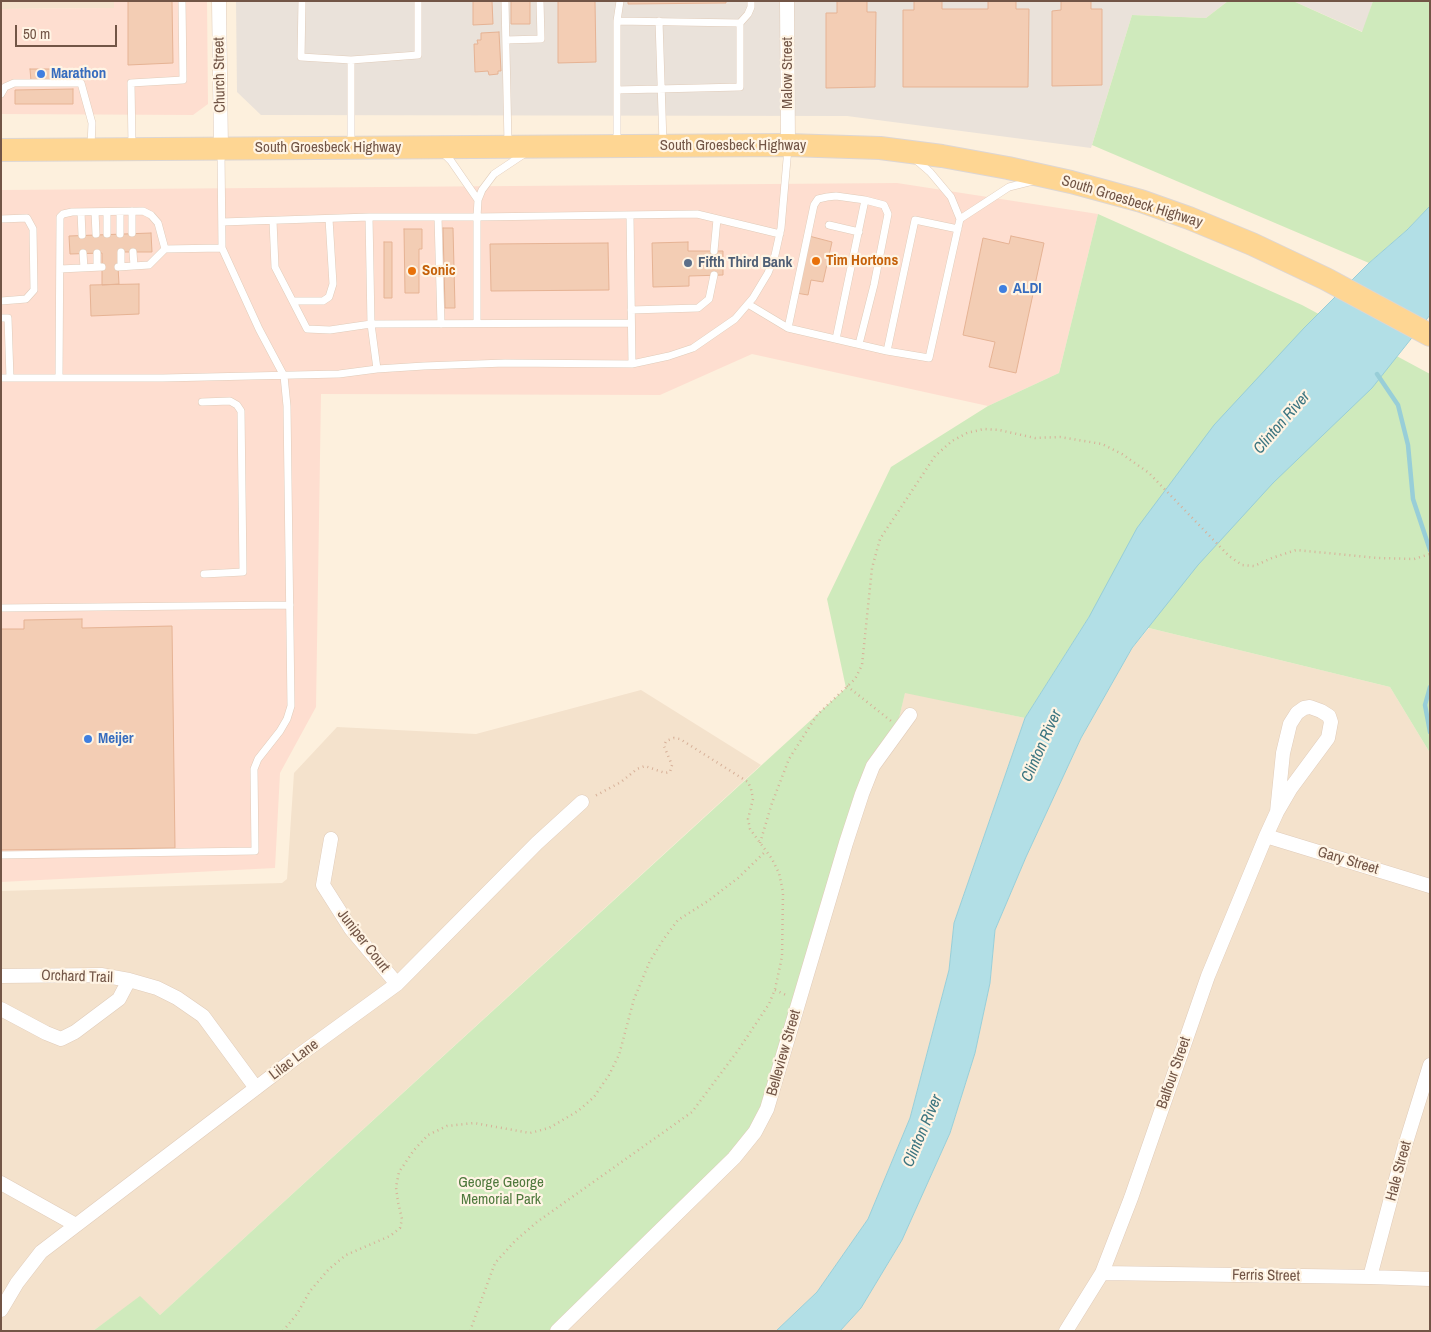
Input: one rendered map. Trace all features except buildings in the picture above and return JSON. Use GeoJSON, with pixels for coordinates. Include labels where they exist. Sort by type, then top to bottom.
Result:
{"type":"FeatureCollection","features":[{"type":"Feature","properties":{"kind":"main road","name":"South Groesbeck Highway"},"geometry":{"type":"LineString","coordinates":[[1,150],[788,145],[880,148],[905,151],[1048,177],[1140,201],[1189,218],[1252,244],[1326,279],[1430,335]]}},
{"type":"Feature","properties":{"kind":"street","name":"Church Street"},"geometry":{"type":"LineString","coordinates":[[219,1],[221,148]]}},
{"type":"Feature","properties":{"kind":"street","name":"Malow Street"},"geometry":{"type":"LineString","coordinates":[[787,1],[788,145]]}},
{"type":"Feature","properties":{"kind":"street","name":"Balfour Street"},"geometry":{"type":"LineString","coordinates":[[1066,1331],[1102,1273],[1131,1198],[1208,976],[1266,836],[1291,788],[1328,738],[1331,722],[1329,716],[1321,711],[1310,707],[1304,708],[1297,713],[1290,724],[1283,753],[1277,812]]}},
{"type":"Feature","properties":{"kind":"street","name":"Belleview Street"},"geometry":{"type":"LineString","coordinates":[[557,1331],[734,1158],[755,1132],[767,1109],[862,794],[873,766],[910,715]]}},
{"type":"Feature","properties":{"kind":"street","name":"Lilac Lane"},"geometry":{"type":"LineString","coordinates":[[1,1310],[17,1283],[41,1252],[256,1088],[397,984],[537,843],[582,802]]}},
{"type":"Feature","properties":{"kind":"street","name":"Gary Street"},"geometry":{"type":"LineString","coordinates":[[1266,836],[1430,886]]}},
{"type":"Feature","properties":{"kind":"street","name":"Juniper Court"},"geometry":{"type":"LineString","coordinates":[[331,839],[323,884],[351,929],[397,984]]}},
{"type":"Feature","properties":{"kind":"street","name":"Orchard Trail"},"geometry":{"type":"LineString","coordinates":[[1,976],[101,975],[157,988],[177,998],[203,1016],[256,1088]]}},
{"type":"Feature","properties":{"kind":"street"},"geometry":{"type":"LineString","coordinates":[[1,1009],[61,1039],[75,1032],[119,998],[129,980]]}},
{"type":"Feature","properties":{"kind":"street","name":"Hale Street"},"geometry":{"type":"LineString","coordinates":[[1370,1277],[1404,1149],[1430,1065]]}},
{"type":"Feature","properties":{"kind":"street"},"geometry":{"type":"LineString","coordinates":[[1,1183],[76,1225]]}},
{"type":"Feature","properties":{"kind":"street","name":"Ferris Street"},"geometry":{"type":"LineString","coordinates":[[1102,1273],[1430,1279]]}},
{"type":"Feature","properties":{"kind":"lane"},"geometry":{"type":"LineString","coordinates":[[132,149],[130,83],[183,80],[182,1]]}},
{"type":"Feature","properties":{"kind":"lane"},"geometry":{"type":"LineString","coordinates":[[302,1],[302,57],[350,60],[418,55],[418,1]]}},
{"type":"Feature","properties":{"kind":"lane"},"geometry":{"type":"LineString","coordinates":[[505,1],[508,147]]}},
{"type":"Feature","properties":{"kind":"lane"},"geometry":{"type":"LineString","coordinates":[[506,40],[541,39],[540,1]]}},
{"type":"Feature","properties":{"kind":"lane"},"geometry":{"type":"LineString","coordinates":[[617,146],[617,21],[620,1]]}},
{"type":"Feature","properties":{"kind":"lane"},"geometry":{"type":"LineString","coordinates":[[617,90],[740,87],[740,23],[748,14],[751,1]]}},
{"type":"Feature","properties":{"kind":"lane"},"geometry":{"type":"LineString","coordinates":[[617,21],[740,23]]}},
{"type":"Feature","properties":{"kind":"lane"},"geometry":{"type":"LineString","coordinates":[[659,21],[663,146]]}},
{"type":"Feature","properties":{"kind":"lane"},"geometry":{"type":"LineString","coordinates":[[350,60],[351,148]]}},
{"type":"Feature","properties":{"kind":"lane"},"geometry":{"type":"LineString","coordinates":[[1,94],[5,87],[14,83],[81,83],[92,123],[91,150]]}},
{"type":"Feature","properties":{"kind":"lane"},"geometry":{"type":"LineString","coordinates":[[1,378],[284,376],[339,374],[376,369],[505,364],[632,364],[669,356],[693,348],[735,319],[748,304],[768,273],[780,234],[788,145]]}},
{"type":"Feature","properties":{"kind":"lane"},"geometry":{"type":"LineString","coordinates":[[477,323],[478,200],[482,190],[494,174],[533,146]]}},
{"type":"Feature","properties":{"kind":"lane"},"geometry":{"type":"LineString","coordinates":[[433,147],[451,161],[478,200]]}},
{"type":"Feature","properties":{"kind":"lane"},"geometry":{"type":"LineString","coordinates":[[1,855],[255,851],[254,769],[258,759],[280,731],[287,719],[291,706],[287,406],[284,376],[222,248],[221,148]]}},
{"type":"Feature","properties":{"kind":"lane"},"geometry":{"type":"LineString","coordinates":[[748,304],[788,328],[887,351],[929,358],[960,219],[951,197],[930,172],[905,151]]}},
{"type":"Feature","properties":{"kind":"lane"},"geometry":{"type":"LineString","coordinates":[[960,219],[1009,187],[1048,177]]}},
{"type":"Feature","properties":{"kind":"lane"},"geometry":{"type":"LineString","coordinates":[[788,328],[814,205],[818,200],[836,196],[865,200],[884,205],[888,214],[874,284],[859,344]]}},
{"type":"Feature","properties":{"kind":"lane"},"geometry":{"type":"LineString","coordinates":[[836,339],[865,200]]}},
{"type":"Feature","properties":{"kind":"lane"},"geometry":{"type":"LineString","coordinates":[[59,378],[60,217],[67,213],[81,212],[144,211],[154,218],[160,228],[165,249]]}},
{"type":"Feature","properties":{"kind":"lane"},"geometry":{"type":"LineString","coordinates":[[81,212],[82,235]]}},
{"type":"Feature","properties":{"kind":"lane"},"geometry":{"type":"LineString","coordinates":[[95,212],[96,234]]}},
{"type":"Feature","properties":{"kind":"lane"},"geometry":{"type":"LineString","coordinates":[[107,212],[107,234]]}},
{"type":"Feature","properties":{"kind":"lane"},"geometry":{"type":"LineString","coordinates":[[120,212],[120,234]]}},
{"type":"Feature","properties":{"kind":"lane"},"geometry":{"type":"LineString","coordinates":[[132,212],[132,233]]}},
{"type":"Feature","properties":{"kind":"lane"},"geometry":{"type":"LineString","coordinates":[[222,222],[370,217],[697,214],[780,234]]}},
{"type":"Feature","properties":{"kind":"lane"},"geometry":{"type":"LineString","coordinates":[[630,216],[632,364]]}},
{"type":"Feature","properties":{"kind":"lane"},"geometry":{"type":"LineString","coordinates":[[370,217],[371,324],[376,369]]}},
{"type":"Feature","properties":{"kind":"lane"},"geometry":{"type":"LineString","coordinates":[[438,217],[441,324]]}},
{"type":"Feature","properties":{"kind":"lane"},"geometry":{"type":"LineString","coordinates":[[1,219],[27,218],[33,229],[34,290],[26,299],[1,301]]}},
{"type":"Feature","properties":{"kind":"lane"},"geometry":{"type":"LineString","coordinates":[[293,301],[323,301],[329,297],[333,284],[329,219]]}},
{"type":"Feature","properties":{"kind":"lane"},"geometry":{"type":"LineString","coordinates":[[714,251],[717,219]]}},
{"type":"Feature","properties":{"kind":"lane"},"geometry":{"type":"LineString","coordinates":[[887,351],[915,220],[958,229]]}},
{"type":"Feature","properties":{"kind":"lane"},"geometry":{"type":"LineString","coordinates":[[274,221],[275,267],[308,329],[330,330],[371,324],[631,323]]}},
{"type":"Feature","properties":{"kind":"lane"},"geometry":{"type":"LineString","coordinates":[[829,225],[858,232]]}},
{"type":"Feature","properties":{"kind":"lane"},"geometry":{"type":"LineString","coordinates":[[121,252],[120,266],[134,266],[149,265],[165,249],[222,248]]}},
{"type":"Feature","properties":{"kind":"lane"},"geometry":{"type":"LineString","coordinates":[[133,252],[134,266]]}},
{"type":"Feature","properties":{"kind":"lane"},"geometry":{"type":"LineString","coordinates":[[83,253],[84,268]]}},
{"type":"Feature","properties":{"kind":"lane"},"geometry":{"type":"LineString","coordinates":[[60,269],[99,267],[97,253]]}},
{"type":"Feature","properties":{"kind":"lane"},"geometry":{"type":"LineString","coordinates":[[631,310],[698,308],[709,299],[714,275]]}},
{"type":"Feature","properties":{"kind":"lane"},"geometry":{"type":"LineString","coordinates":[[1,318],[8,318],[10,378]]}},
{"type":"Feature","properties":{"kind":"lane"},"geometry":{"type":"LineString","coordinates":[[202,402],[230,402],[236,405],[240,411],[243,553],[243,572],[204,574]]}},
{"type":"Feature","properties":{"kind":"lane"},"geometry":{"type":"LineString","coordinates":[[1,608],[290,605]]}},
{"type":"Feature","properties":{"kind":"path"},"geometry":{"type":"LineString","coordinates":[[760,843],[772,803],[789,759],[817,715],[855,679],[862,665],[872,568],[880,540],[935,456],[952,441],[967,433],[984,428],[1036,438],[1060,437],[1102,444],[1122,454],[1149,473],[1229,556],[1242,565],[1254,566],[1296,550],[1378,558],[1414,559],[1430,554]]}},
{"type":"Feature","properties":{"kind":"path"},"geometry":{"type":"LineString","coordinates":[[847,686],[900,728]]}},
{"type":"Feature","properties":{"kind":"path"},"geometry":{"type":"LineString","coordinates":[[470,1331],[495,1263],[514,1241],[537,1222],[692,1112],[770,1004],[782,957],[783,892],[779,873],[772,859],[750,829],[748,819],[753,799],[748,782],[680,739],[674,738],[666,741],[664,746],[672,766],[670,772],[665,773],[645,766],[637,769],[621,782],[582,802]]}},
{"type":"Feature","properties":{"kind":"path"},"geometry":{"type":"LineString","coordinates":[[282,1331],[297,1314],[310,1290],[329,1269],[346,1255],[390,1236],[400,1228],[402,1218],[396,1187],[399,1172],[414,1150],[428,1135],[447,1126],[474,1124],[530,1133],[556,1124],[578,1111],[594,1096],[609,1075],[619,1055],[634,999],[650,962],[663,940],[678,920],[708,901],[738,878],[766,851]]}},
{"type":"Feature","properties":{"kind":"shaded area"},"geometry":{"type":"Polygon","coordinates":[[[1,1],[114,1],[114,8],[1,9],[1,1]]]}},
{"type":"Feature","properties":{"kind":"shaded area"},"geometry":{"type":"Polygon","coordinates":[[[114,1],[207,1],[208,104],[193,115],[1,114],[1,9],[114,8],[114,1]]]}},
{"type":"Feature","properties":{"kind":"shaded area"},"geometry":{"type":"Polygon","coordinates":[[[236,1],[1228,1],[1206,18],[1132,15],[1091,148],[847,116],[261,115],[237,92],[236,1]]]}},
{"type":"Feature","properties":{"kind":"shaded area"},"geometry":{"type":"Polygon","coordinates":[[[1293,1],[1373,1],[1363,32],[1293,1]]]}},
{"type":"Feature","properties":{"kind":"shaded area"},"geometry":{"type":"Polygon","coordinates":[[[897,183],[1098,214],[1059,373],[988,406],[752,354],[660,395],[321,394],[316,707],[280,773],[275,868],[1,882],[1,190],[897,183]]]}},
{"type":"Feature","properties":{"kind":"shaded area"},"geometry":{"type":"Polygon","coordinates":[[[1149,628],[1390,687],[1430,753],[1430,1331],[840,1331],[861,1308],[902,1240],[950,1133],[975,1053],[990,983],[995,930],[1026,857],[1081,738],[1132,648],[1149,628]]]}},
{"type":"Feature","properties":{"kind":"shaded area"},"geometry":{"type":"Polygon","coordinates":[[[641,690],[761,765],[160,1315],[140,1297],[93,1331],[1,1331],[1,891],[282,883],[287,879],[294,773],[337,727],[476,734],[641,690]]]}},
{"type":"Feature","properties":{"kind":"shaded area"},"geometry":{"type":"Polygon","coordinates":[[[905,692],[1025,718],[954,923],[949,970],[910,1118],[868,1219],[817,1292],[776,1331],[557,1331],[873,766],[895,735],[905,692]]]}},
{"type":"Feature","properties":{"kind":"green space"},"geometry":{"type":"Polygon","coordinates":[[[1228,1],[1293,1],[1362,32],[1373,1],[1430,1],[1430,206],[1407,230],[1369,263],[1092,145],[1132,15],[1206,18],[1228,1]]]}},
{"type":"Feature","properties":{"kind":"green space","name":"George George Memorial Park"},"geometry":{"type":"Polygon","coordinates":[[[1098,214],[1302,305],[1430,374],[1430,753],[1390,687],[1149,628],[1089,617],[1025,718],[905,693],[895,735],[873,766],[755,1132],[557,1331],[93,1331],[140,1296],[160,1315],[846,688],[827,599],[891,467],[988,406],[1059,373],[1098,214]]]}},
{"type":"Feature","properties":{"kind":"water","name":"Clinton River"},"geometry":{"type":"Polygon","coordinates":[[[1430,206],[1430,315],[1372,388],[1273,483],[1198,565],[1132,648],[1081,738],[1026,857],[995,930],[990,983],[975,1053],[950,1133],[902,1240],[861,1308],[840,1331],[776,1331],[817,1292],[868,1219],[910,1118],[949,970],[954,923],[1025,718],[1089,617],[1137,528],[1214,425],[1304,328],[1430,206]]]}},
{"type":"Feature","properties":{"kind":"waterway"},"geometry":{"type":"LineString","coordinates":[[1377,374],[1398,405],[1408,445],[1413,499],[1430,550]]}},
{"type":"Feature","properties":{"kind":"waterway"},"geometry":{"type":"LineString","coordinates":[[1430,687],[1425,705],[1430,732]]}},
{"type":"Feature","properties":{"kind":"place","name":"Marathon"},"geometry":{"type":"Point","coordinates":[41,74]}},
{"type":"Feature","properties":{"kind":"place","name":"Tim Hortons"},"geometry":{"type":"Point","coordinates":[816,261]}},
{"type":"Feature","properties":{"kind":"place","name":"Fifth Third Bank"},"geometry":{"type":"Point","coordinates":[688,263]}},
{"type":"Feature","properties":{"kind":"place","name":"Sonic"},"geometry":{"type":"Point","coordinates":[412,271]}},
{"type":"Feature","properties":{"kind":"place","name":"ALDI"},"geometry":{"type":"Point","coordinates":[1003,289]}},
{"type":"Feature","properties":{"kind":"place","name":"Meijer"},"geometry":{"type":"Point","coordinates":[88,739]}}]}
